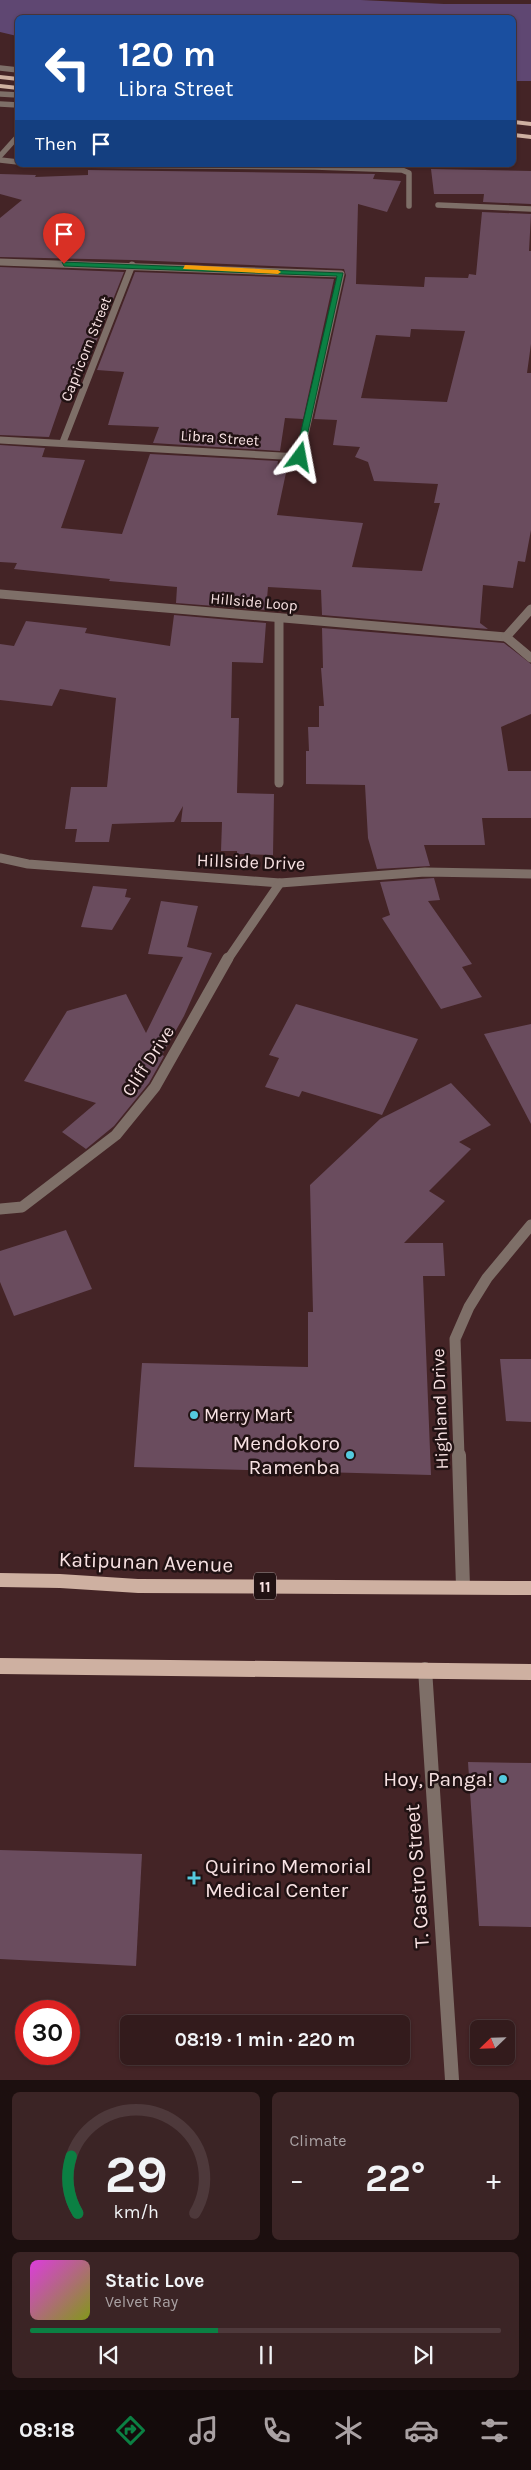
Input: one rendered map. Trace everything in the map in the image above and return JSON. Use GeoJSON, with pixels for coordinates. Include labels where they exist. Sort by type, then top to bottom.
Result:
{"type":"FeatureCollection","features":[{"type":"Feature","properties":{"kind":"main road"},"geometry":{"type":"LineString","coordinates":[[0,77],[15,79]]}},
{"type":"Feature","properties":{"kind":"main road"},"geometry":{"type":"LineString","coordinates":[[0,86],[15,88]]}},
{"type":"Feature","properties":{"kind":"main road"},"geometry":{"type":"LineString","coordinates":[[516,122],[531,124]]}},
{"type":"Feature","properties":{"kind":"main road"},"geometry":{"type":"LineString","coordinates":[[516,135],[531,137]]}},
{"type":"Feature","properties":{"kind":"main road","name":"Katipunan Avenue"},"geometry":{"type":"LineString","coordinates":[[0,1580],[60,1581],[138,1586],[531,1588]]}},
{"type":"Feature","properties":{"kind":"main road"},"geometry":{"type":"LineString","coordinates":[[0,1666],[425,1669],[531,1672]]}},
{"type":"Feature","properties":{"kind":"street"},"geometry":{"type":"LineString","coordinates":[[0,68],[15,70]]}},
{"type":"Feature","properties":{"kind":"street"},"geometry":{"type":"LineString","coordinates":[[0,94],[15,95]]}},
{"type":"Feature","properties":{"kind":"street"},"geometry":{"type":"LineString","coordinates":[[0,104],[15,105]]}},
{"type":"Feature","properties":{"kind":"street"},"geometry":{"type":"LineString","coordinates":[[0,156],[15,139]]}},
{"type":"Feature","properties":{"kind":"street"},"geometry":{"type":"LineString","coordinates":[[0,160],[15,162]]}},
{"type":"Feature","properties":{"kind":"street"},"geometry":{"type":"LineString","coordinates":[[315,167],[402,170],[409,173],[409,206]]}},
{"type":"Feature","properties":{"kind":"street"},"geometry":{"type":"LineString","coordinates":[[438,205],[531,208]]}},
{"type":"Feature","properties":{"kind":"street","name":"Libra Street"},"geometry":{"type":"LineString","coordinates":[[0,262],[132,265],[341,274],[300,457],[62,442],[0,440]]}},
{"type":"Feature","properties":{"kind":"street","name":"Capricorn Street"},"geometry":{"type":"LineString","coordinates":[[62,442],[132,265]]}},
{"type":"Feature","properties":{"kind":"street","name":"Hillside Loop"},"geometry":{"type":"LineString","coordinates":[[0,594],[506,637]]}},
{"type":"Feature","properties":{"kind":"street"},"geometry":{"type":"LineString","coordinates":[[531,609],[506,637],[531,658]]}},
{"type":"Feature","properties":{"kind":"street"},"geometry":{"type":"LineString","coordinates":[[279,618],[279,784]]}},
{"type":"Feature","properties":{"kind":"street","name":"Hillside Drive"},"geometry":{"type":"LineString","coordinates":[[0,858],[28,864],[280,883],[426,872],[531,874]]}},
{"type":"Feature","properties":{"kind":"street","name":"Cliff Drive"},"geometry":{"type":"LineString","coordinates":[[0,1209],[22,1207],[116,1135],[155,1087],[225,963],[280,883]]}},
{"type":"Feature","properties":{"kind":"street","name":"Highland Drive"},"geometry":{"type":"LineString","coordinates":[[463,1587],[456,1339],[462,1318],[502,1254],[531,1225]]}},
{"type":"Feature","properties":{"kind":"street","name":"T. Castro Street"},"geometry":{"type":"LineString","coordinates":[[425,1669],[452,2080]]}},
{"type":"Feature","properties":{"kind":"shaded area"},"geometry":{"type":"Polygon","coordinates":[[[0,0],[361,0],[444,4],[531,4],[531,81],[516,81],[516,15],[15,15],[15,36],[0,32],[0,0]]]}},
{"type":"Feature","properties":{"kind":"building"},"geometry":{"type":"Polygon","coordinates":[[[431,169],[531,171],[531,204],[483,202],[484,194],[434,194],[431,169]]]}},
{"type":"Feature","properties":{"kind":"building"},"geometry":{"type":"Polygon","coordinates":[[[88,170],[375,174],[373,179],[401,181],[387,212],[358,204],[356,284],[424,287],[425,277],[468,278],[469,274],[476,275],[482,212],[531,214],[529,251],[531,251],[531,344],[527,373],[531,373],[531,530],[525,562],[518,561],[513,588],[483,585],[480,623],[488,629],[322,615],[321,590],[268,587],[266,610],[176,603],[177,587],[109,581],[110,579],[14,569],[17,563],[0,562],[0,445],[45,448],[42,457],[85,460],[61,528],[122,534],[150,454],[278,461],[277,467],[287,468],[277,515],[363,523],[352,567],[422,571],[440,503],[434,503],[438,484],[374,481],[368,462],[355,457],[360,447],[333,445],[337,420],[314,419],[346,275],[344,269],[132,260],[0,257],[0,218],[22,200],[0,194],[0,174],[36,175],[35,177],[88,175],[88,170]],[[411,329],[410,337],[376,335],[361,398],[447,402],[465,331],[411,329]]]}},
{"type":"Feature","properties":{"kind":"building"},"geometry":{"type":"Polygon","coordinates":[[[0,267],[124,272],[85,370],[76,369],[70,385],[67,385],[49,437],[0,435],[0,267]]]}},
{"type":"Feature","properties":{"kind":"building"},"geometry":{"type":"Polygon","coordinates":[[[135,272],[334,279],[303,419],[285,418],[280,451],[153,443],[159,427],[108,425],[124,372],[97,370],[135,272]]]}},
{"type":"Feature","properties":{"kind":"building"},"geometry":{"type":"Polygon","coordinates":[[[174,615],[266,623],[263,663],[232,662],[231,718],[239,718],[237,793],[274,794],[273,855],[237,854],[237,851],[221,851],[222,822],[181,822],[183,806],[174,822],[112,824],[109,842],[75,842],[77,829],[65,829],[71,787],[107,787],[116,698],[60,689],[52,706],[0,700],[0,644],[14,646],[26,621],[87,628],[85,633],[170,646],[174,615]]]}},
{"type":"Feature","properties":{"kind":"building"},"geometry":{"type":"Polygon","coordinates":[[[322,628],[504,643],[531,664],[531,714],[501,727],[508,771],[531,771],[531,818],[482,818],[485,845],[424,845],[430,866],[377,869],[368,838],[365,785],[306,784],[306,751],[309,751],[308,727],[319,727],[319,706],[324,706],[321,668],[323,668],[322,628]]]}},
{"type":"Feature","properties":{"kind":"building"},"geometry":{"type":"Polygon","coordinates":[[[434,878],[440,900],[428,901],[472,964],[462,967],[482,997],[441,1009],[382,918],[390,915],[380,882],[434,878]]]}},
{"type":"Feature","properties":{"kind":"building"},"geometry":{"type":"Polygon","coordinates":[[[93,886],[127,889],[125,897],[131,898],[112,930],[81,927],[93,886]]]}},
{"type":"Feature","properties":{"kind":"building"},"geometry":{"type":"Polygon","coordinates":[[[161,901],[198,906],[187,947],[212,953],[184,1016],[149,1083],[114,1126],[86,1149],[62,1132],[96,1103],[24,1081],[67,1011],[126,994],[146,1033],[183,957],[148,954],[161,901]]]}},
{"type":"Feature","properties":{"kind":"building"},"geometry":{"type":"Polygon","coordinates":[[[296,1004],[418,1039],[382,1115],[302,1091],[299,1097],[265,1087],[279,1058],[269,1055],[296,1004]]]}},
{"type":"Feature","properties":{"kind":"building"},"geometry":{"type":"Polygon","coordinates":[[[531,1024],[531,1124],[484,1034],[531,1024]]]}},
{"type":"Feature","properties":{"kind":"building"},"geometry":{"type":"Polygon","coordinates":[[[451,1083],[491,1125],[459,1142],[471,1149],[429,1191],[445,1201],[404,1243],[443,1243],[445,1276],[423,1276],[431,1475],[134,1467],[142,1363],[308,1367],[308,1312],[313,1312],[310,1185],[380,1119],[451,1083]]]}},
{"type":"Feature","properties":{"kind":"building"},"geometry":{"type":"Polygon","coordinates":[[[66,1230],[92,1289],[14,1316],[0,1282],[0,1251],[66,1230]]]}},
{"type":"Feature","properties":{"kind":"building"},"geometry":{"type":"Polygon","coordinates":[[[500,1359],[531,1359],[531,1422],[506,1421],[500,1359]]]}},
{"type":"Feature","properties":{"kind":"building"},"geometry":{"type":"Polygon","coordinates":[[[468,1762],[531,1763],[531,1927],[479,1926],[468,1762]]]}},
{"type":"Feature","properties":{"kind":"building"},"geometry":{"type":"Polygon","coordinates":[[[0,1850],[142,1854],[136,1966],[0,1959],[0,1850]]]}},
{"type":"Feature","properties":{"kind":"slow traffic"},"geometry":{"type":"LineString","coordinates":[[185,268],[278,272]]}},
{"type":"Feature","properties":{"kind":"place","name":"Merry Mart"},"geometry":{"type":"Point","coordinates":[194,1415]}},
{"type":"Feature","properties":{"kind":"place","name":"Mendokoro Ramenba"},"geometry":{"type":"Point","coordinates":[350,1455]}},
{"type":"Feature","properties":{"kind":"place","name":"Hoy, Panga!"},"geometry":{"type":"Point","coordinates":[503,1779]}},
{"type":"Feature","properties":{"kind":"place","name":"Quirino Memorial Medical Center"},"geometry":{"type":"Point","coordinates":[194,1878]}},
{"type":"Feature","properties":{"kind":"route"},"geometry":{"type":"LineString","coordinates":[[64,264],[341,274],[300,457]]}}]}
